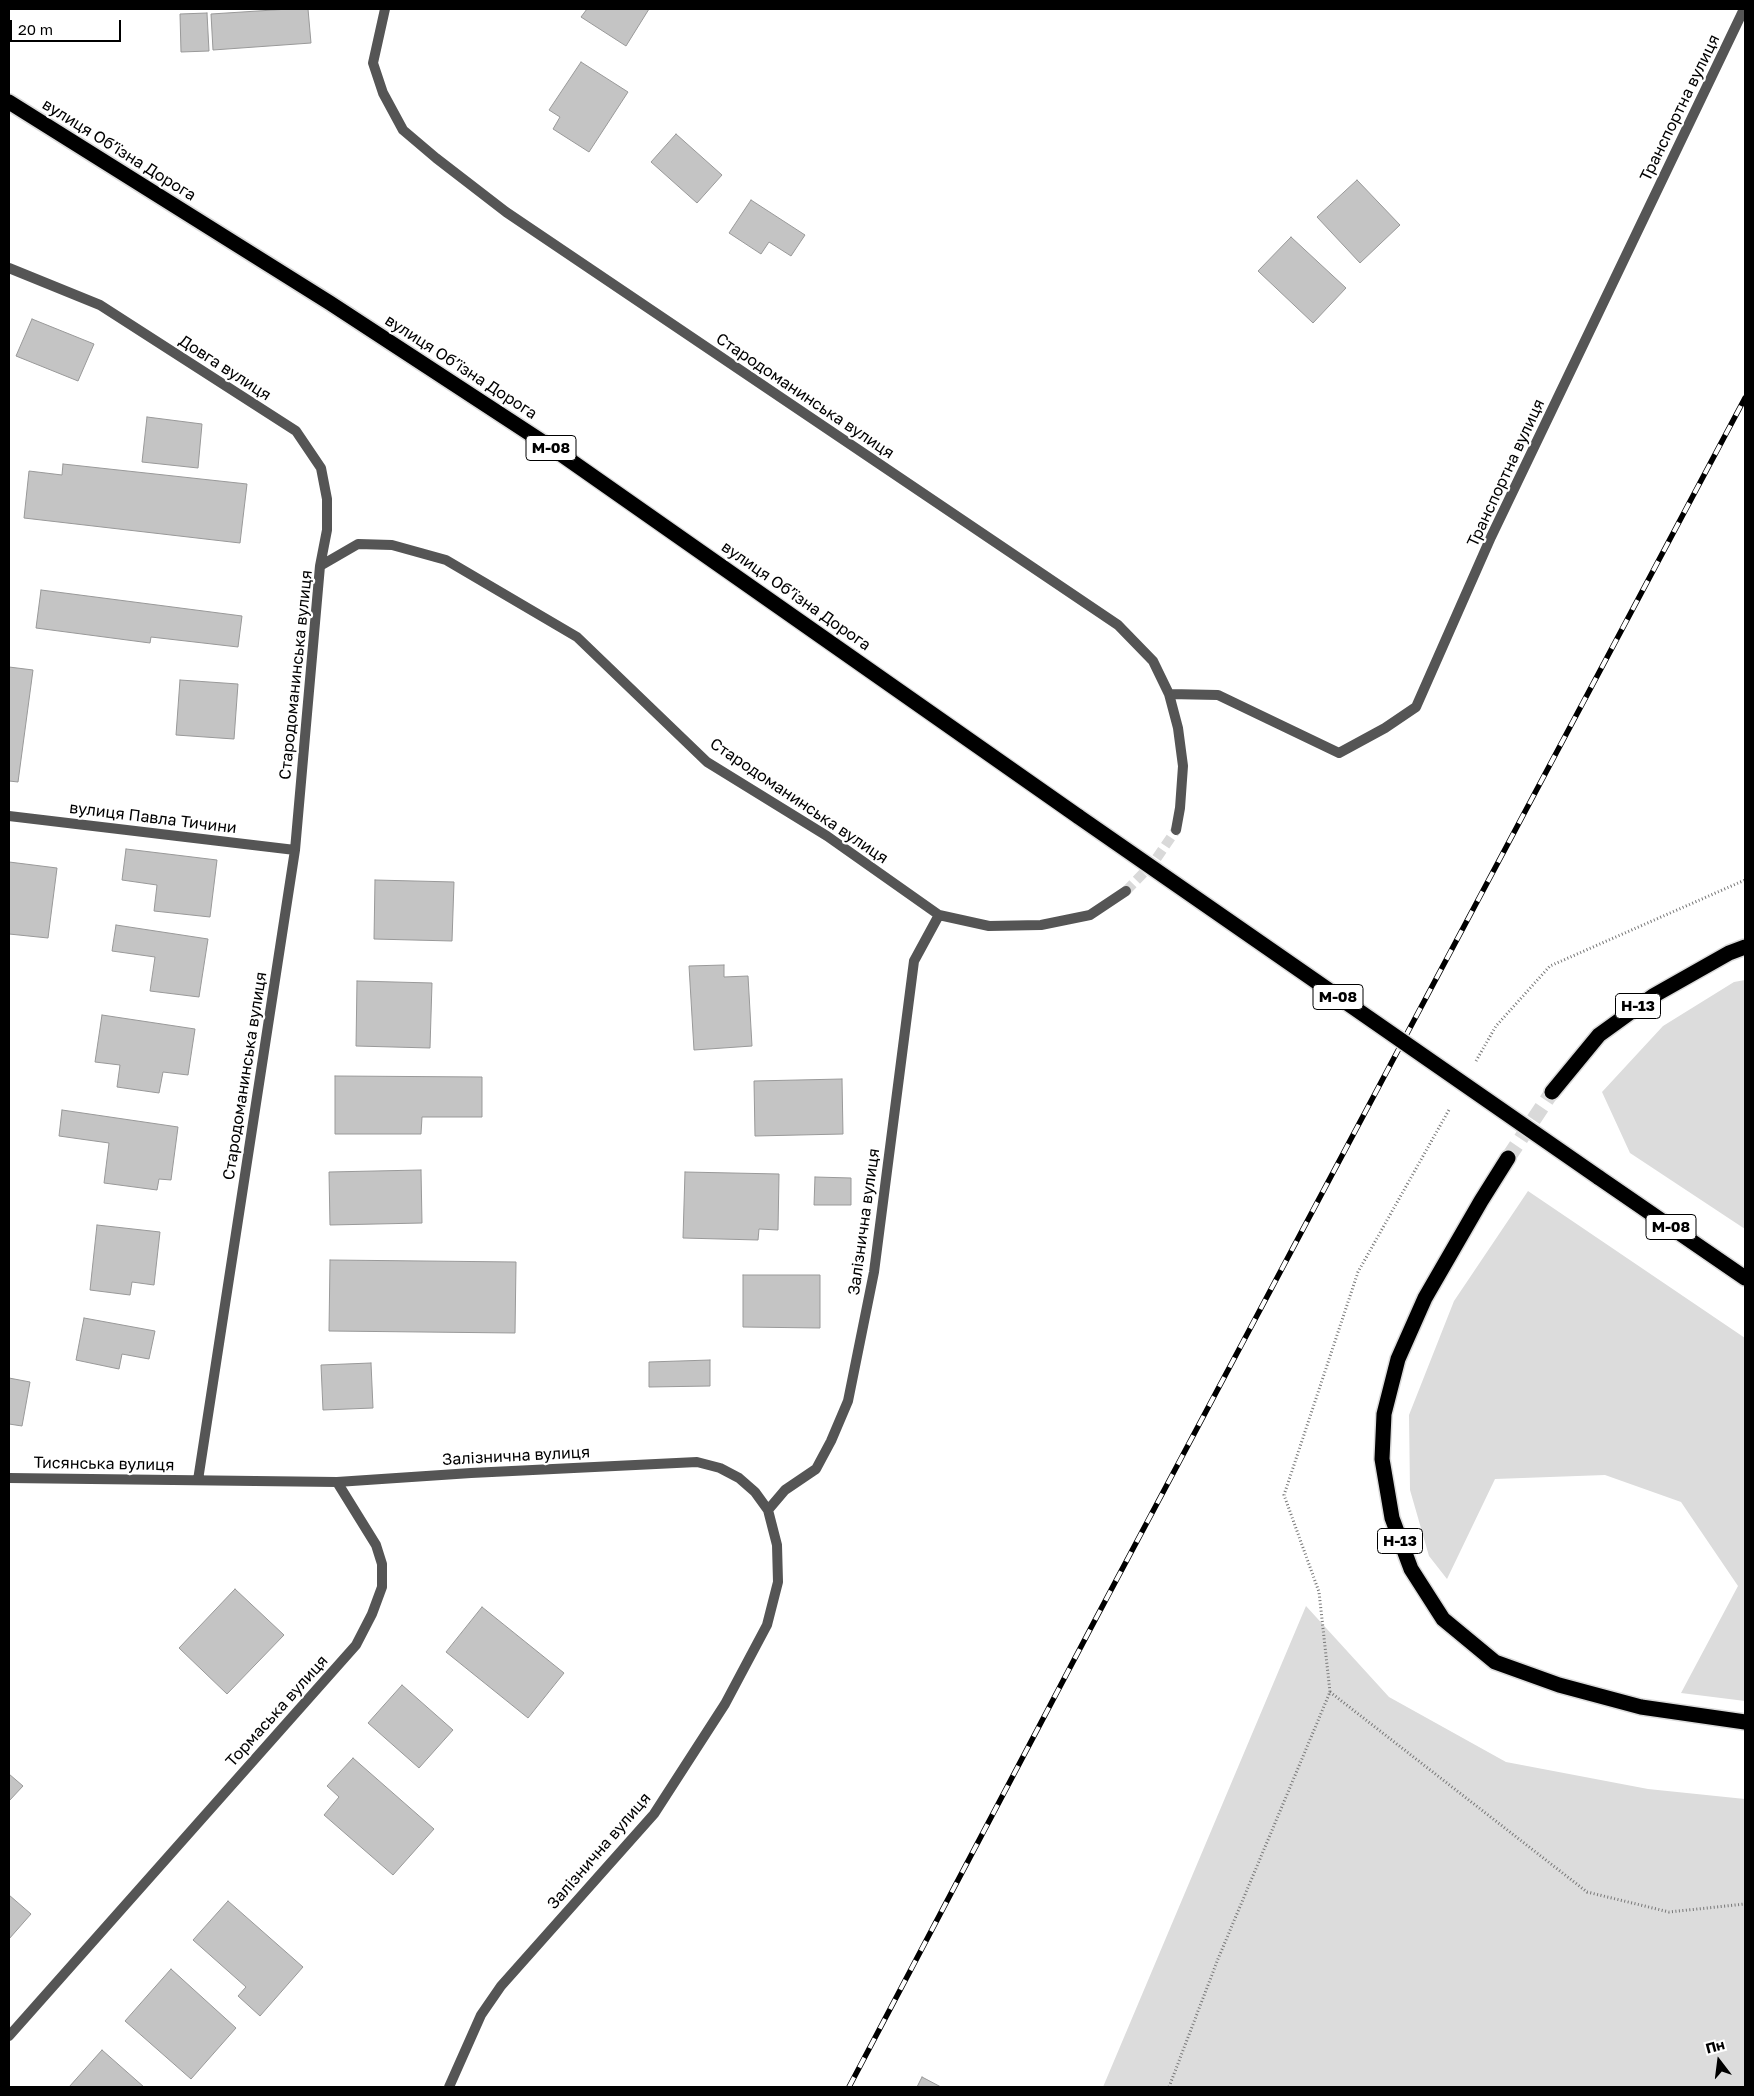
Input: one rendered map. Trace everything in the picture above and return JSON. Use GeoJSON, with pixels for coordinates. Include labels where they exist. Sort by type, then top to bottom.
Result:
{"type":"FeatureCollection","features":[{"type":"Feature","properties":{"kind":"highway","name":"вулиця Обʼїзна Дорога"},"geometry":{"type":"LineString","coordinates":[[9,102],[330,303],[558,452],[1079,817],[1745,1278]]}},
{"type":"Feature","properties":{"kind":"highway","name":"Н-13"},"geometry":{"type":"LineString","coordinates":[[1552,1092],[1599,1035],[1653,996],[1745,947]]}},
{"type":"Feature","properties":{"kind":"highway","name":"Н-13"},"geometry":{"type":"LineString","coordinates":[[1508,1158],[1481,1201],[1426,1298],[1398,1359],[1384,1414],[1382,1459],[1392,1518],[1411,1569],[1443,1619],[1495,1662],[1559,1685],[1641,1707],[1745,1722]]}},
{"type":"Feature","properties":{"kind":"street","name":"Стародоманинська вулиця"},"geometry":{"type":"LineString","coordinates":[[385,9],[373,63],[383,93],[403,130],[506,212],[1118,625],[1153,661],[1169,694],[1178,728],[1183,766],[1180,808],[1176,830]]}},
{"type":"Feature","properties":{"kind":"street","name":"Транспортна вулиця"},"geometry":{"type":"LineString","coordinates":[[1169,694],[1218,695],[1339,753],[1385,728],[1416,707],[1491,537],[1744,9]]}},
{"type":"Feature","properties":{"kind":"street","name":"Довга вулиця"},"geometry":{"type":"LineString","coordinates":[[9,268],[100,305],[296,431],[321,468],[327,500],[327,530],[320,566]]}},
{"type":"Feature","properties":{"kind":"street","name":"Стародоманинська вулиця"},"geometry":{"type":"LineString","coordinates":[[198,1480],[295,850],[320,566],[358,544],[392,545],[446,560],[577,637],[707,762],[828,836],[939,915],[989,926],[1041,925],[1090,915],[1126,891]]}},
{"type":"Feature","properties":{"kind":"street","name":"вулиця Павла Тичини"},"geometry":{"type":"LineString","coordinates":[[9,816],[295,850]]}},
{"type":"Feature","properties":{"kind":"street","name":"Залізнична вулиця"},"geometry":{"type":"LineString","coordinates":[[768,1510],[785,1490],[816,1469],[831,1441],[848,1401],[874,1272],[914,960],[939,915]]}},
{"type":"Feature","properties":{"kind":"street","name":"Залізнична вулиця"},"geometry":{"type":"LineString","coordinates":[[337,1482],[471,1473],[697,1462],[720,1468],[739,1478],[755,1492],[768,1510],[777,1545],[778,1582],[767,1626],[726,1704],[654,1814],[501,1986],[481,2015],[449,2087]]}},
{"type":"Feature","properties":{"kind":"street","name":"Тисянська вулиця"},"geometry":{"type":"LineString","coordinates":[[9,1478],[198,1480]]}},
{"type":"Feature","properties":{"kind":"street"},"geometry":{"type":"LineString","coordinates":[[198,1480],[337,1482]]}},
{"type":"Feature","properties":{"kind":"street","name":"Тормаська вулиця"},"geometry":{"type":"LineString","coordinates":[[9,2036],[356,1645],[372,1614],[382,1587],[382,1564],[376,1545],[337,1482]]}},
{"type":"Feature","properties":{"kind":"path"},"geometry":{"type":"LineString","coordinates":[[1330,1692],[1587,1892],[1669,1912],[1745,1904]]}},
{"type":"Feature","properties":{"kind":"shaded area"},"geometry":{"type":"Polygon","coordinates":[[[1745,980],[1745,1229],[1630,1153],[1602,1092],[1663,1026],[1734,982],[1745,980]]]}},
{"type":"Feature","properties":{"kind":"shaded area"},"geometry":{"type":"Polygon","coordinates":[[[1528,1191],[1745,1338],[1745,1701],[1681,1693],[1738,1586],[1681,1502],[1605,1475],[1495,1479],[1447,1579],[1429,1556],[1410,1490],[1409,1415],[1454,1301],[1528,1191]]]}},
{"type":"Feature","properties":{"kind":"shaded area"},"geometry":{"type":"Polygon","coordinates":[[[1306,1606],[1389,1697],[1506,1762],[1648,1789],[1745,1799],[1745,2087],[1103,2087],[1306,1606]]]}},
{"type":"Feature","properties":{"kind":"building"},"geometry":{"type":"Polygon","coordinates":[[[308,9],[311,43],[213,50],[211,14],[308,9]]]}},
{"type":"Feature","properties":{"kind":"building"},"geometry":{"type":"Polygon","coordinates":[[[587,9],[649,9],[626,46],[581,17],[587,9]]]}},
{"type":"Feature","properties":{"kind":"building"},"geometry":{"type":"Polygon","coordinates":[[[207,13],[209,51],[181,52],[180,14],[207,13]]]}},
{"type":"Feature","properties":{"kind":"building"},"geometry":{"type":"Polygon","coordinates":[[[581,62],[628,92],[589,152],[553,129],[560,117],[549,110],[581,62]]]}},
{"type":"Feature","properties":{"kind":"building"},"geometry":{"type":"Polygon","coordinates":[[[676,134],[722,175],[697,203],[651,162],[676,134]]]}},
{"type":"Feature","properties":{"kind":"building"},"geometry":{"type":"Polygon","coordinates":[[[1357,180],[1400,225],[1360,263],[1317,217],[1357,180]]]}},
{"type":"Feature","properties":{"kind":"building"},"geometry":{"type":"Polygon","coordinates":[[[751,200],[805,235],[791,256],[769,242],[761,254],[729,233],[751,200]]]}},
{"type":"Feature","properties":{"kind":"building"},"geometry":{"type":"Polygon","coordinates":[[[1291,237],[1346,288],[1313,323],[1258,271],[1291,237]]]}},
{"type":"Feature","properties":{"kind":"building"},"geometry":{"type":"Polygon","coordinates":[[[32,319],[94,344],[78,381],[16,356],[32,319]]]}},
{"type":"Feature","properties":{"kind":"building"},"geometry":{"type":"Polygon","coordinates":[[[147,417],[202,424],[198,468],[142,462],[147,417]]]}},
{"type":"Feature","properties":{"kind":"building"},"geometry":{"type":"Polygon","coordinates":[[[63,464],[247,484],[240,543],[24,518],[29,471],[62,475],[63,464]]]}},
{"type":"Feature","properties":{"kind":"building"},"geometry":{"type":"Polygon","coordinates":[[[41,590],[242,616],[238,647],[151,637],[150,643],[36,628],[41,590]]]}},
{"type":"Feature","properties":{"kind":"building"},"geometry":{"type":"Polygon","coordinates":[[[9,667],[33,670],[18,782],[9,781],[9,667]]]}},
{"type":"Feature","properties":{"kind":"building"},"geometry":{"type":"Polygon","coordinates":[[[180,680],[238,684],[234,739],[176,735],[180,680]]]}},
{"type":"Feature","properties":{"kind":"building"},"geometry":{"type":"Polygon","coordinates":[[[126,849],[217,860],[210,917],[154,911],[157,885],[122,880],[126,849]]]}},
{"type":"Feature","properties":{"kind":"building"},"geometry":{"type":"Polygon","coordinates":[[[9,862],[57,868],[48,938],[9,934],[9,862]]]}},
{"type":"Feature","properties":{"kind":"building"},"geometry":{"type":"Polygon","coordinates":[[[375,880],[454,882],[452,941],[374,939],[375,880]]]}},
{"type":"Feature","properties":{"kind":"building"},"geometry":{"type":"Polygon","coordinates":[[[116,925],[208,939],[199,997],[150,991],[155,957],[112,951],[116,925]]]}},
{"type":"Feature","properties":{"kind":"building"},"geometry":{"type":"Polygon","coordinates":[[[724,965],[724,977],[748,976],[752,1046],[694,1050],[689,966],[724,965]]]}},
{"type":"Feature","properties":{"kind":"building"},"geometry":{"type":"Polygon","coordinates":[[[357,981],[432,983],[430,1048],[356,1046],[357,981]]]}},
{"type":"Feature","properties":{"kind":"building"},"geometry":{"type":"Polygon","coordinates":[[[102,1015],[195,1029],[188,1075],[163,1072],[159,1093],[117,1087],[120,1065],[95,1062],[102,1015]]]}},
{"type":"Feature","properties":{"kind":"building"},"geometry":{"type":"Polygon","coordinates":[[[335,1076],[482,1077],[482,1117],[422,1117],[421,1134],[335,1134],[335,1076]]]}},
{"type":"Feature","properties":{"kind":"building"},"geometry":{"type":"Polygon","coordinates":[[[842,1079],[843,1134],[755,1136],[754,1081],[842,1079]]]}},
{"type":"Feature","properties":{"kind":"building"},"geometry":{"type":"Polygon","coordinates":[[[62,1110],[178,1127],[171,1180],[159,1179],[157,1190],[104,1183],[109,1143],[59,1136],[62,1110]]]}},
{"type":"Feature","properties":{"kind":"building"},"geometry":{"type":"Polygon","coordinates":[[[421,1170],[422,1223],[330,1225],[329,1172],[421,1170]]]}},
{"type":"Feature","properties":{"kind":"building"},"geometry":{"type":"Polygon","coordinates":[[[685,1172],[779,1174],[778,1230],[759,1229],[758,1240],[683,1238],[685,1172]]]}},
{"type":"Feature","properties":{"kind":"building"},"geometry":{"type":"Polygon","coordinates":[[[815,1177],[851,1178],[851,1205],[814,1205],[815,1177]]]}},
{"type":"Feature","properties":{"kind":"building"},"geometry":{"type":"Polygon","coordinates":[[[97,1225],[160,1232],[154,1285],[132,1282],[130,1295],[90,1290],[97,1225]]]}},
{"type":"Feature","properties":{"kind":"building"},"geometry":{"type":"Polygon","coordinates":[[[330,1260],[516,1262],[515,1333],[329,1331],[330,1260]]]}},
{"type":"Feature","properties":{"kind":"building"},"geometry":{"type":"Polygon","coordinates":[[[743,1275],[820,1275],[820,1328],[743,1327],[743,1275]]]}},
{"type":"Feature","properties":{"kind":"building"},"geometry":{"type":"Polygon","coordinates":[[[84,1318],[155,1331],[149,1359],[122,1354],[119,1369],[76,1360],[84,1318]]]}},
{"type":"Feature","properties":{"kind":"building"},"geometry":{"type":"Polygon","coordinates":[[[710,1360],[710,1386],[649,1387],[649,1362],[710,1360]]]}},
{"type":"Feature","properties":{"kind":"building"},"geometry":{"type":"Polygon","coordinates":[[[371,1363],[373,1408],[323,1410],[321,1365],[371,1363]]]}},
{"type":"Feature","properties":{"kind":"building"},"geometry":{"type":"Polygon","coordinates":[[[9,1378],[30,1382],[22,1426],[9,1424],[9,1378]]]}},
{"type":"Feature","properties":{"kind":"building"},"geometry":{"type":"Polygon","coordinates":[[[235,1589],[284,1635],[227,1694],[179,1648],[235,1589]]]}},
{"type":"Feature","properties":{"kind":"building"},"geometry":{"type":"Polygon","coordinates":[[[482,1607],[564,1673],[528,1718],[446,1652],[482,1607]]]}},
{"type":"Feature","properties":{"kind":"building"},"geometry":{"type":"Polygon","coordinates":[[[402,1685],[453,1730],[419,1768],[368,1723],[402,1685]]]}},
{"type":"Feature","properties":{"kind":"building"},"geometry":{"type":"Polygon","coordinates":[[[353,1758],[434,1829],[393,1875],[324,1815],[339,1797],[327,1786],[353,1758]]]}},
{"type":"Feature","properties":{"kind":"building"},"geometry":{"type":"Polygon","coordinates":[[[9,1774],[23,1786],[9,1801],[9,1774]]]}},
{"type":"Feature","properties":{"kind":"building"},"geometry":{"type":"Polygon","coordinates":[[[9,1895],[31,1914],[9,1939],[9,1895]]]}},
{"type":"Feature","properties":{"kind":"building"},"geometry":{"type":"Polygon","coordinates":[[[228,1901],[303,1967],[260,2016],[238,1996],[246,1987],[193,1940],[228,1901]]]}},
{"type":"Feature","properties":{"kind":"building"},"geometry":{"type":"Polygon","coordinates":[[[171,1969],[236,2028],[191,2079],[125,2021],[171,1969]]]}},
{"type":"Feature","properties":{"kind":"building"},"geometry":{"type":"Polygon","coordinates":[[[102,2050],[144,2087],[69,2087],[102,2050]]]}},
{"type":"Feature","properties":{"kind":"building"},"geometry":{"type":"Polygon","coordinates":[[[922,2077],[941,2087],[917,2087],[922,2077]]]}},
{"type":"Feature","properties":{"kind":"tunnel"},"geometry":{"type":"LineString","coordinates":[[1126,891],[1154,862],[1176,830]]}},
{"type":"Feature","properties":{"kind":"tunnel"},"geometry":{"type":"LineString","coordinates":[[1508,1158],[1552,1092]]}},
{"type":"Feature","properties":{"kind":"railway"},"geometry":{"type":"LineString","coordinates":[[849,2087],[1745,398]]}}]}
